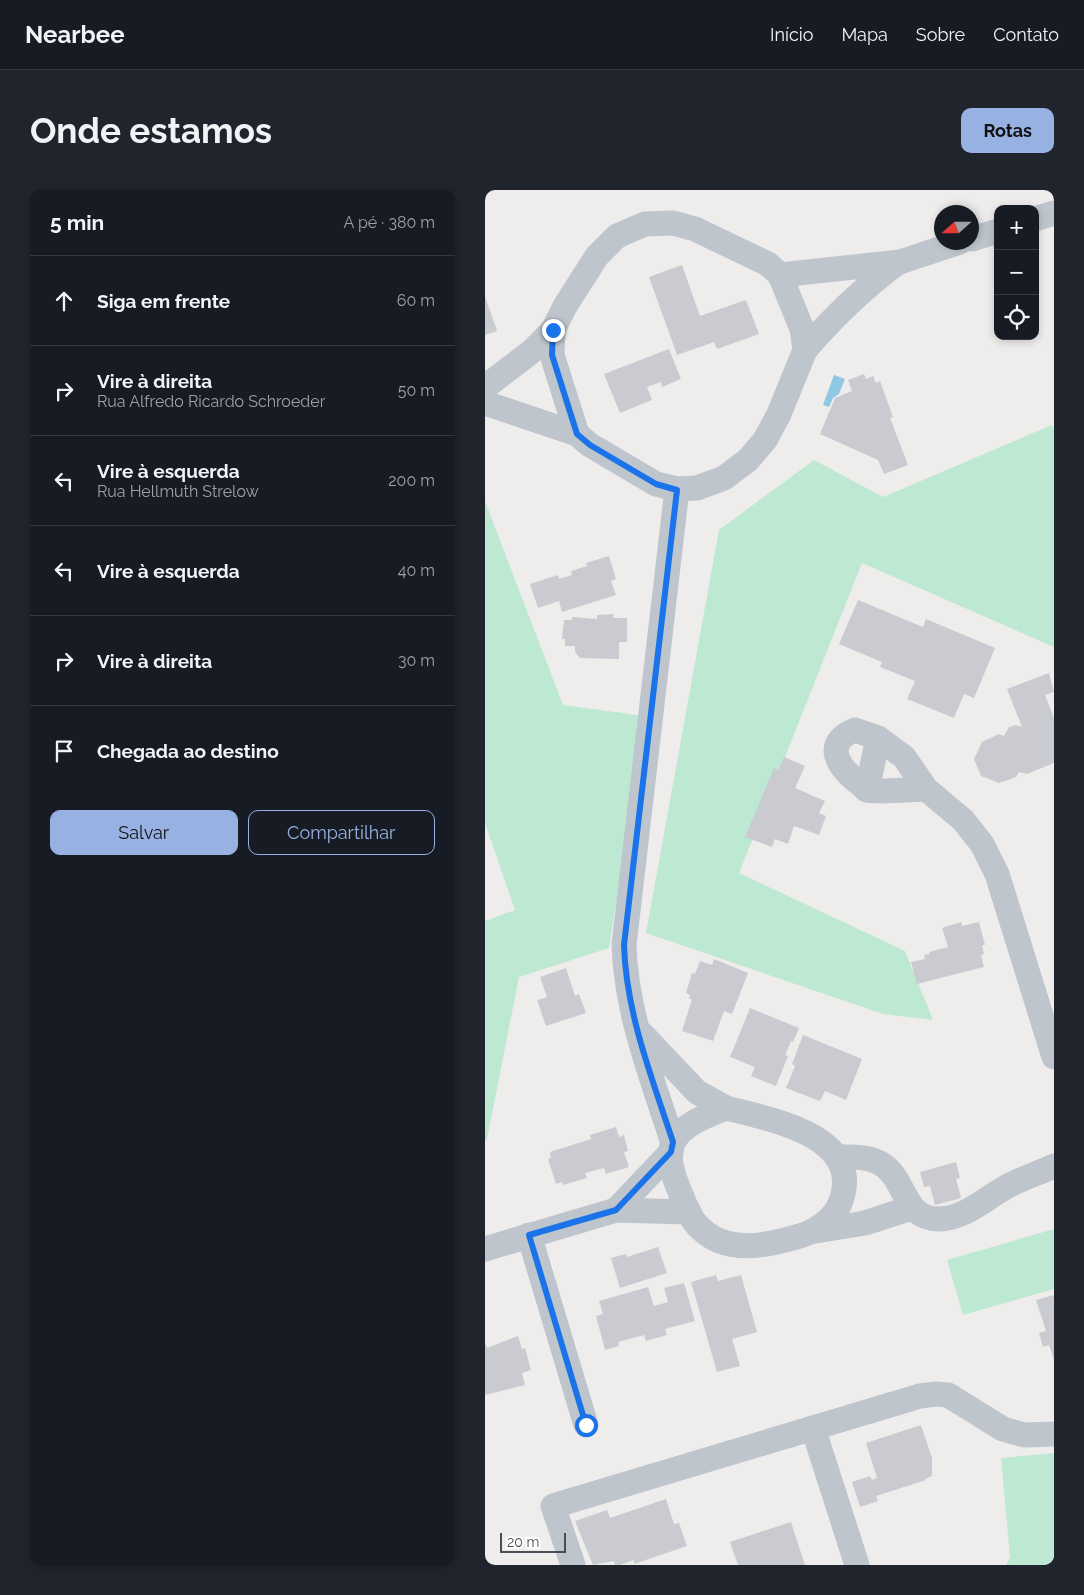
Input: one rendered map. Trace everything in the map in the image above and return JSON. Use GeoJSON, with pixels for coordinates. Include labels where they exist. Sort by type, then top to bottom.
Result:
{"type":"FeatureCollection","features":[{"type":"Feature","properties":{"kind":"street"},"geometry":{"type":"LineString","coordinates":[[1039,218],[1054,213]]}},
{"type":"Feature","properties":{"kind":"street"},"geometry":{"type":"LineString","coordinates":[[485,387],[531,352],[553,330],[565,306],[597,256],[617,236],[645,224],[673,223],[695,229],[768,264],[780,275],[802,329],[805,350]]}},
{"type":"Feature","properties":{"kind":"street"},"geometry":{"type":"LineString","coordinates":[[979,237],[994,232]]}},
{"type":"Feature","properties":{"kind":"street"},"geometry":{"type":"LineString","coordinates":[[780,275],[899,262],[936,250]]}},
{"type":"Feature","properties":{"kind":"street"},"geometry":{"type":"LineString","coordinates":[[485,403],[577,434],[590,445],[656,484],[677,490],[697,488],[724,478],[748,460],[765,440],[779,414],[805,350],[834,315],[863,288],[899,262]]}},
{"type":"Feature","properties":{"kind":"street"},"geometry":{"type":"LineString","coordinates":[[553,330],[552,355],[577,434]]}},
{"type":"Feature","properties":{"kind":"street"},"geometry":{"type":"LineString","coordinates":[[677,490],[624,945],[625,967],[636,1028],[672,1147],[672,1172],[696,1224],[715,1240],[749,1248],[787,1240],[817,1230],[865,1223],[911,1208]]}},
{"type":"Feature","properties":{"kind":"street"},"geometry":{"type":"LineString","coordinates":[[926,789],[867,790],[847,773],[837,760],[836,744],[843,735],[855,730],[878,738],[904,757],[926,789],[963,820],[982,844],[997,874],[1054,1057]]}},
{"type":"Feature","properties":{"kind":"street"},"geometry":{"type":"LineString","coordinates":[[867,790],[878,738]]}},
{"type":"Feature","properties":{"kind":"street"},"geometry":{"type":"LineString","coordinates":[[636,1028],[697,1092],[726,1108],[779,1122],[819,1140],[839,1157],[846,1184],[839,1209],[817,1230]]}},
{"type":"Feature","properties":{"kind":"street"},"geometry":{"type":"LineString","coordinates":[[616,1210],[689,1126],[726,1108]]}},
{"type":"Feature","properties":{"kind":"street"},"geometry":{"type":"LineString","coordinates":[[839,1157],[861,1157],[880,1163],[899,1181],[911,1208],[924,1216],[939,1219],[958,1216],[1008,1186],[1054,1166]]}},
{"type":"Feature","properties":{"kind":"street"},"geometry":{"type":"LineString","coordinates":[[485,1248],[616,1210],[689,1212]]}},
{"type":"Feature","properties":{"kind":"street"},"geometry":{"type":"LineString","coordinates":[[529,1235],[586,1425]]}},
{"type":"Feature","properties":{"kind":"street"},"geometry":{"type":"LineString","coordinates":[[573,1565],[553,1506],[813,1428],[936,1394],[948,1395],[1003,1428],[1024,1435],[1054,1434]]}},
{"type":"Feature","properties":{"kind":"street"},"geometry":{"type":"LineString","coordinates":[[813,1428],[857,1565]]}},
{"type":"Feature","properties":{"kind":"green space"},"geometry":{"type":"Polygon","coordinates":[[[1052,425],[1054,429],[1054,647],[862,563],[739,873],[905,951],[933,1020],[883,1014],[646,933],[719,530],[814,460],[883,497],[1052,425]]]}},
{"type":"Feature","properties":{"kind":"green space"},"geometry":{"type":"Polygon","coordinates":[[[485,501],[563,705],[645,716],[609,948],[519,977],[487,1139],[485,1140],[485,921],[515,910],[485,823],[485,501]]]}},
{"type":"Feature","properties":{"kind":"green space"},"geometry":{"type":"Polygon","coordinates":[[[1054,1229],[1054,1289],[963,1315],[947,1260],[1054,1229]]]}},
{"type":"Feature","properties":{"kind":"green space"},"geometry":{"type":"Polygon","coordinates":[[[1054,1453],[1054,1565],[1006,1565],[1010,1557],[1001,1458],[1054,1453]]]}},
{"type":"Feature","properties":{"kind":"water"},"geometry":{"type":"Polygon","coordinates":[[[834,375],[845,379],[839,394],[833,398],[829,407],[823,405],[834,375]]]}},
{"type":"Feature","properties":{"kind":"building"},"geometry":{"type":"Polygon","coordinates":[[[682,265],[700,316],[746,300],[759,334],[717,349],[714,342],[677,355],[649,277],[682,265]]]}},
{"type":"Feature","properties":{"kind":"building"},"geometry":{"type":"Polygon","coordinates":[[[485,296],[497,331],[485,335],[485,296]]]}},
{"type":"Feature","properties":{"kind":"building"},"geometry":{"type":"Polygon","coordinates":[[[669,349],[681,379],[662,387],[661,382],[647,387],[652,400],[620,413],[604,374],[669,349]]]}},
{"type":"Feature","properties":{"kind":"building"},"geometry":{"type":"Polygon","coordinates":[[[864,374],[866,379],[873,376],[876,383],[880,381],[893,417],[890,418],[908,465],[884,474],[878,460],[820,434],[835,398],[852,391],[848,380],[864,374]]]}},
{"type":"Feature","properties":{"kind":"building"},"geometry":{"type":"Polygon","coordinates":[[[609,556],[616,579],[611,581],[616,595],[562,612],[559,601],[538,608],[530,584],[558,575],[559,579],[572,575],[571,571],[587,566],[586,563],[609,556]]]}},
{"type":"Feature","properties":{"kind":"building"},"geometry":{"type":"Polygon","coordinates":[[[858,600],[923,627],[926,619],[995,648],[974,698],[964,694],[954,718],[907,699],[915,681],[880,667],[882,662],[839,644],[858,600]]]}},
{"type":"Feature","properties":{"kind":"building"},"geometry":{"type":"Polygon","coordinates":[[[614,614],[613,618],[627,618],[627,642],[619,642],[619,659],[580,658],[575,652],[575,646],[565,646],[565,639],[562,639],[564,620],[572,620],[572,617],[597,619],[597,615],[614,614]]]}},
{"type":"Feature","properties":{"kind":"building"},"geometry":{"type":"Polygon","coordinates":[[[1049,673],[1054,692],[1045,695],[1054,718],[1054,763],[1027,774],[1019,772],[1016,777],[999,783],[981,776],[974,759],[982,742],[999,734],[1004,736],[1009,727],[1016,725],[1022,727],[1007,689],[1049,673]]]}},
{"type":"Feature","properties":{"kind":"building"},"geometry":{"type":"Polygon","coordinates":[[[784,757],[805,766],[795,788],[825,801],[819,813],[826,816],[819,835],[794,826],[788,844],[775,839],[772,847],[745,837],[774,768],[778,770],[784,757]]]}},
{"type":"Feature","properties":{"kind":"building"},"geometry":{"type":"Polygon","coordinates":[[[961,922],[962,926],[979,922],[985,945],[982,945],[984,954],[981,955],[984,967],[917,984],[911,962],[925,959],[924,955],[930,954],[929,952],[948,947],[942,928],[961,922]]]}},
{"type":"Feature","properties":{"kind":"building"},"geometry":{"type":"Polygon","coordinates":[[[714,959],[748,973],[732,1014],[724,1011],[713,1041],[682,1031],[692,999],[689,999],[690,995],[686,993],[692,973],[695,974],[700,961],[712,965],[714,959]]]}},
{"type":"Feature","properties":{"kind":"building"},"geometry":{"type":"Polygon","coordinates":[[[566,968],[575,996],[579,994],[586,1013],[546,1026],[537,1000],[547,997],[540,977],[566,968]]]}},
{"type":"Feature","properties":{"kind":"building"},"geometry":{"type":"Polygon","coordinates":[[[750,1008],[799,1028],[785,1055],[788,1056],[776,1086],[751,1076],[755,1067],[730,1057],[750,1008]]]}},
{"type":"Feature","properties":{"kind":"building"},"geometry":{"type":"Polygon","coordinates":[[[803,1035],[862,1059],[846,1100],[825,1091],[820,1101],[786,1088],[795,1066],[792,1064],[803,1035]]]}},
{"type":"Feature","properties":{"kind":"building"},"geometry":{"type":"Polygon","coordinates":[[[616,1127],[619,1137],[624,1135],[628,1151],[624,1152],[629,1167],[606,1174],[604,1168],[585,1173],[587,1178],[563,1185],[562,1182],[556,1184],[548,1159],[551,1158],[550,1152],[591,1139],[590,1135],[616,1127]]]}},
{"type":"Feature","properties":{"kind":"building"},"geometry":{"type":"Polygon","coordinates":[[[956,1162],[960,1178],[956,1179],[961,1198],[935,1205],[930,1186],[924,1187],[920,1172],[956,1162]]]}},
{"type":"Feature","properties":{"kind":"building"},"geometry":{"type":"Polygon","coordinates":[[[658,1247],[667,1273],[620,1288],[611,1258],[626,1254],[627,1257],[658,1247]]]}},
{"type":"Feature","properties":{"kind":"building"},"geometry":{"type":"Polygon","coordinates":[[[716,1275],[718,1281],[741,1275],[757,1332],[732,1339],[740,1366],[717,1372],[691,1282],[716,1275]]]}},
{"type":"Feature","properties":{"kind":"building"},"geometry":{"type":"Polygon","coordinates":[[[684,1283],[695,1321],[665,1329],[667,1335],[646,1341],[644,1335],[618,1342],[619,1346],[605,1350],[596,1316],[603,1314],[599,1301],[648,1287],[654,1306],[668,1302],[664,1288],[684,1283]]]}},
{"type":"Feature","properties":{"kind":"building"},"geometry":{"type":"Polygon","coordinates":[[[1054,1295],[1054,1360],[1049,1345],[1043,1347],[1039,1333],[1046,1331],[1036,1300],[1054,1295]]]}},
{"type":"Feature","properties":{"kind":"building"},"geometry":{"type":"Polygon","coordinates":[[[518,1336],[522,1349],[525,1348],[531,1370],[522,1373],[525,1385],[485,1395],[485,1343],[487,1348],[518,1336]]]}},
{"type":"Feature","properties":{"kind":"building"},"geometry":{"type":"Polygon","coordinates":[[[921,1425],[932,1458],[932,1476],[926,1480],[876,1496],[878,1501],[860,1507],[852,1482],[870,1476],[872,1480],[877,1478],[866,1443],[921,1425]]]}},
{"type":"Feature","properties":{"kind":"building"},"geometry":{"type":"Polygon","coordinates":[[[666,1499],[674,1524],[679,1523],[687,1546],[634,1564],[634,1560],[620,1565],[615,1565],[614,1561],[593,1565],[575,1521],[607,1510],[610,1518],[666,1499]]]}},
{"type":"Feature","properties":{"kind":"building"},"geometry":{"type":"Polygon","coordinates":[[[791,1522],[805,1565],[738,1565],[730,1542],[791,1522]]]}},
{"type":"Feature","properties":{"kind":"route"},"geometry":{"type":"LineString","coordinates":[[553,330],[552,355],[577,434],[590,445],[656,484],[677,490],[624,945],[625,967],[636,1028],[673,1142],[671,1152],[616,1210],[529,1235],[586,1425]]}}]}
